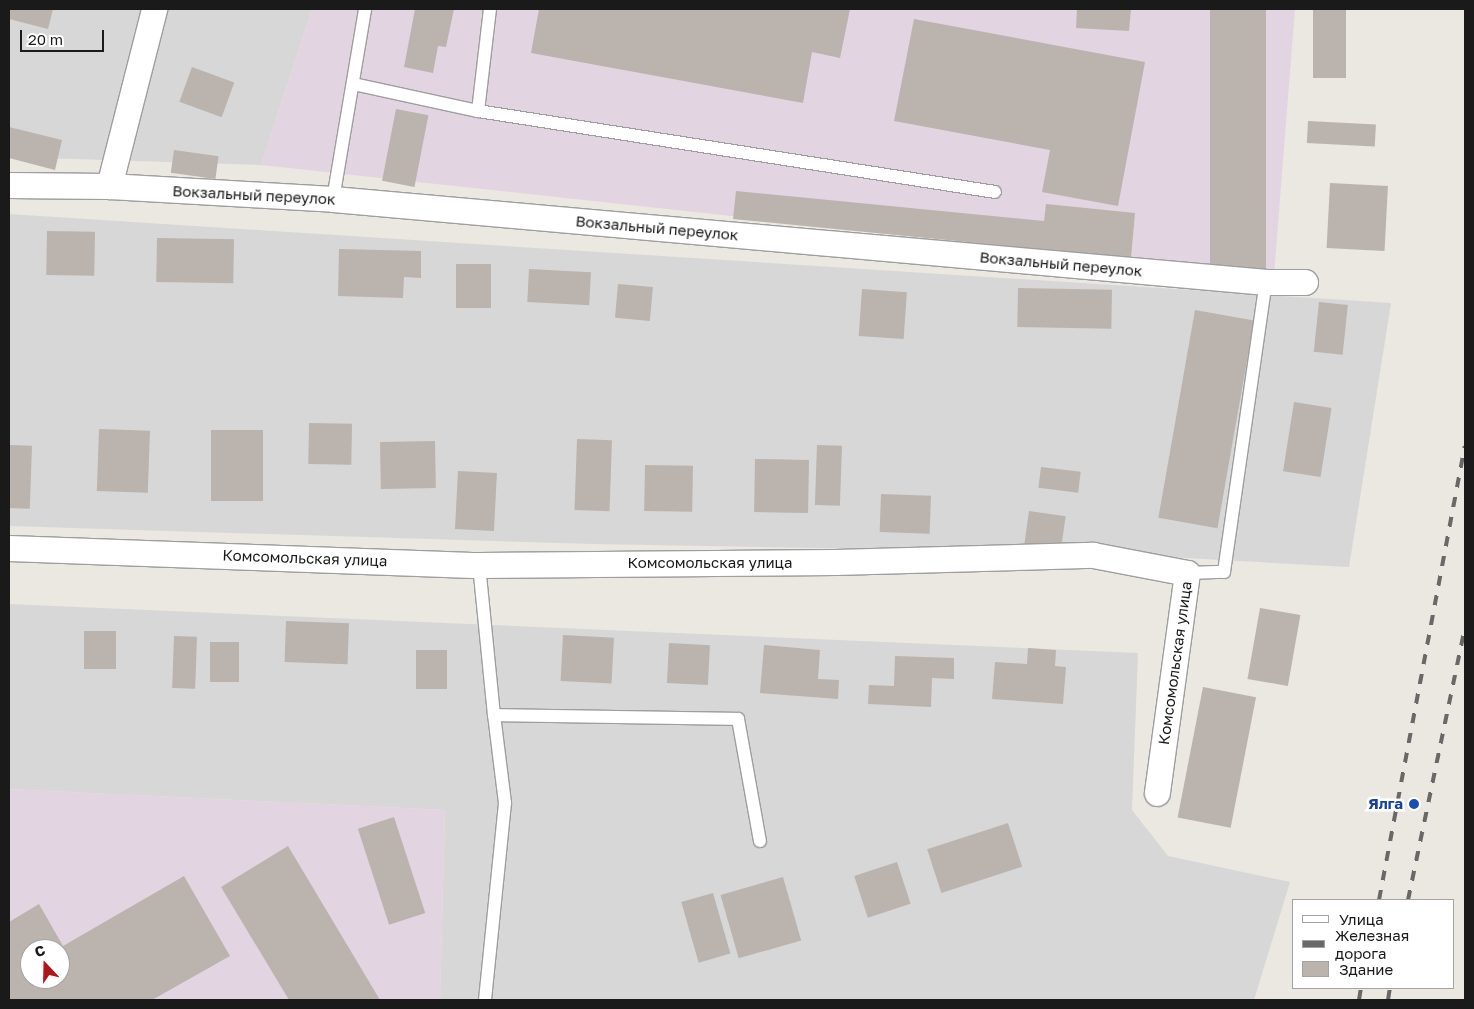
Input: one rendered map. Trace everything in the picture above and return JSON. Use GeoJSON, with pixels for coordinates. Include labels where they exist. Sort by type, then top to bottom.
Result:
{"type":"FeatureCollection","features":[{"type":"Feature","properties":{"kind":"street"},"geometry":{"type":"LineString","coordinates":[[109,186],[154,9]]}},
{"type":"Feature","properties":{"kind":"street","name":"Вокзальный переулок"},"geometry":{"type":"LineString","coordinates":[[9,185],[109,186],[333,199],[1266,282],[1305,282]]}},
{"type":"Feature","properties":{"kind":"street","name":"Комсомольская улица"},"geometry":{"type":"LineString","coordinates":[[9,548],[479,565],[835,562],[1093,555],[1187,573],[1157,793]]}},
{"type":"Feature","properties":{"kind":"lane"},"geometry":{"type":"LineString","coordinates":[[333,199],[365,9]]}},
{"type":"Feature","properties":{"kind":"lane"},"geometry":{"type":"LineString","coordinates":[[478,111],[490,9]]}},
{"type":"Feature","properties":{"kind":"lane"},"geometry":{"type":"LineString","coordinates":[[353,84],[478,111],[995,192]]}},
{"type":"Feature","properties":{"kind":"lane"},"geometry":{"type":"LineString","coordinates":[[1187,573],[1224,572],[1266,282]]}},
{"type":"Feature","properties":{"kind":"lane"},"geometry":{"type":"LineString","coordinates":[[479,565],[505,803],[485,1000]]}},
{"type":"Feature","properties":{"kind":"lane"},"geometry":{"type":"LineString","coordinates":[[494,715],[738,719],[760,841]]}},
{"type":"Feature","properties":{"kind":"shaded area"},"geometry":{"type":"Polygon","coordinates":[[[9,9],[312,9],[261,165],[9,157],[9,9]]]}},
{"type":"Feature","properties":{"kind":"shaded area"},"geometry":{"type":"Polygon","coordinates":[[[312,9],[1295,9],[1274,275],[261,165],[312,9]]]}},
{"type":"Feature","properties":{"kind":"shaded area"},"geometry":{"type":"Polygon","coordinates":[[[9,214],[1391,303],[1349,567],[1096,553],[592,544],[9,526],[9,214]]]}},
{"type":"Feature","properties":{"kind":"shaded area"},"geometry":{"type":"Polygon","coordinates":[[[9,604],[1138,653],[1132,810],[1168,856],[1290,882],[1254,1000],[440,1000],[445,810],[9,789],[9,604]]]}},
{"type":"Feature","properties":{"kind":"shaded area"},"geometry":{"type":"Polygon","coordinates":[[[9,789],[445,810],[440,1000],[9,1000],[9,789]]]}},
{"type":"Feature","properties":{"kind":"building"},"geometry":{"type":"Polygon","coordinates":[[[9,9],[53,9],[48,29],[9,19],[9,9]]]}},
{"type":"Feature","properties":{"kind":"building"},"geometry":{"type":"Polygon","coordinates":[[[415,9],[454,9],[446,47],[438,46],[433,73],[404,67],[415,9]]]}},
{"type":"Feature","properties":{"kind":"building"},"geometry":{"type":"Polygon","coordinates":[[[539,9],[850,9],[840,58],[812,52],[803,103],[531,53],[539,9]]]}},
{"type":"Feature","properties":{"kind":"building"},"geometry":{"type":"Polygon","coordinates":[[[1077,9],[1131,9],[1129,31],[1076,28],[1077,9]]]}},
{"type":"Feature","properties":{"kind":"building"},"geometry":{"type":"Polygon","coordinates":[[[1210,9],[1266,9],[1266,269],[1210,269],[1210,9]]]}},
{"type":"Feature","properties":{"kind":"building"},"geometry":{"type":"Polygon","coordinates":[[[1313,9],[1346,9],[1346,78],[1313,78],[1313,9]]]}},
{"type":"Feature","properties":{"kind":"building"},"geometry":{"type":"Polygon","coordinates":[[[914,19],[1145,62],[1118,206],[1042,192],[1050,150],[894,121],[914,19]]]}},
{"type":"Feature","properties":{"kind":"building"},"geometry":{"type":"Polygon","coordinates":[[[192,67],[234,82],[222,117],[179,102],[192,67]]]}},
{"type":"Feature","properties":{"kind":"building"},"geometry":{"type":"Polygon","coordinates":[[[396,109],[428,115],[414,187],[382,181],[396,109]]]}},
{"type":"Feature","properties":{"kind":"building"},"geometry":{"type":"Polygon","coordinates":[[[1308,121],[1376,125],[1375,147],[1307,143],[1308,121]]]}},
{"type":"Feature","properties":{"kind":"building"},"geometry":{"type":"Polygon","coordinates":[[[9,127],[62,140],[55,170],[9,158],[9,127]]]}},
{"type":"Feature","properties":{"kind":"building"},"geometry":{"type":"Polygon","coordinates":[[[174,150],[219,156],[215,179],[171,173],[174,150]]]}},
{"type":"Feature","properties":{"kind":"building"},"geometry":{"type":"Polygon","coordinates":[[[1330,183],[1388,186],[1385,251],[1327,248],[1330,183]]]}},
{"type":"Feature","properties":{"kind":"building"},"geometry":{"type":"Polygon","coordinates":[[[736,191],[1044,221],[1046,204],[1135,213],[1131,258],[733,219],[736,191]]]}},
{"type":"Feature","properties":{"kind":"building"},"geometry":{"type":"Polygon","coordinates":[[[47,231],[95,232],[94,276],[46,275],[47,231]]]}},
{"type":"Feature","properties":{"kind":"building"},"geometry":{"type":"Polygon","coordinates":[[[157,238],[234,239],[233,283],[156,282],[157,238]]]}},
{"type":"Feature","properties":{"kind":"building"},"geometry":{"type":"Polygon","coordinates":[[[339,249],[421,251],[421,278],[404,277],[403,298],[338,296],[339,249]]]}},
{"type":"Feature","properties":{"kind":"building"},"geometry":{"type":"Polygon","coordinates":[[[456,264],[491,264],[491,308],[456,308],[456,264]]]}},
{"type":"Feature","properties":{"kind":"building"},"geometry":{"type":"Polygon","coordinates":[[[529,269],[591,272],[589,305],[527,302],[529,269]]]}},
{"type":"Feature","properties":{"kind":"building"},"geometry":{"type":"Polygon","coordinates":[[[618,284],[653,287],[650,321],[615,318],[618,284]]]}},
{"type":"Feature","properties":{"kind":"building"},"geometry":{"type":"Polygon","coordinates":[[[1018,288],[1112,290],[1111,329],[1017,327],[1018,288]]]}},
{"type":"Feature","properties":{"kind":"building"},"geometry":{"type":"Polygon","coordinates":[[[862,289],[907,292],[904,339],[859,336],[862,289]]]}},
{"type":"Feature","properties":{"kind":"building"},"geometry":{"type":"Polygon","coordinates":[[[1319,302],[1348,305],[1343,355],[1314,352],[1319,302]]]}},
{"type":"Feature","properties":{"kind":"building"},"geometry":{"type":"Polygon","coordinates":[[[1195,310],[1254,320],[1217,528],[1158,518],[1195,310]]]}},
{"type":"Feature","properties":{"kind":"building"},"geometry":{"type":"Polygon","coordinates":[[[1294,402],[1332,408],[1321,477],[1283,471],[1294,402]]]}},
{"type":"Feature","properties":{"kind":"building"},"geometry":{"type":"Polygon","coordinates":[[[309,423],[352,424],[351,465],[308,464],[309,423]]]}},
{"type":"Feature","properties":{"kind":"building"},"geometry":{"type":"Polygon","coordinates":[[[99,429],[150,431],[148,493],[97,491],[99,429]]]}},
{"type":"Feature","properties":{"kind":"building"},"geometry":{"type":"Polygon","coordinates":[[[211,430],[263,430],[263,501],[211,501],[211,430]]]}},
{"type":"Feature","properties":{"kind":"building"},"geometry":{"type":"Polygon","coordinates":[[[577,439],[612,440],[610,511],[575,510],[577,439]]]}},
{"type":"Feature","properties":{"kind":"building"},"geometry":{"type":"Polygon","coordinates":[[[435,441],[436,488],[381,489],[380,442],[435,441]]]}},
{"type":"Feature","properties":{"kind":"building"},"geometry":{"type":"Polygon","coordinates":[[[9,445],[32,446],[30,509],[9,508],[9,445]]]}},
{"type":"Feature","properties":{"kind":"building"},"geometry":{"type":"Polygon","coordinates":[[[817,445],[842,446],[840,506],[815,505],[817,445]]]}},
{"type":"Feature","properties":{"kind":"building"},"geometry":{"type":"Polygon","coordinates":[[[755,459],[809,460],[808,513],[754,512],[755,459]]]}},
{"type":"Feature","properties":{"kind":"building"},"geometry":{"type":"Polygon","coordinates":[[[645,465],[693,466],[692,512],[644,511],[645,465]]]}},
{"type":"Feature","properties":{"kind":"building"},"geometry":{"type":"Polygon","coordinates":[[[1041,467],[1081,472],[1078,493],[1038,488],[1041,467]]]}},
{"type":"Feature","properties":{"kind":"building"},"geometry":{"type":"Polygon","coordinates":[[[458,471],[497,473],[494,531],[455,529],[458,471]]]}},
{"type":"Feature","properties":{"kind":"building"},"geometry":{"type":"Polygon","coordinates":[[[881,494],[931,496],[930,534],[880,532],[881,494]]]}},
{"type":"Feature","properties":{"kind":"building"},"geometry":{"type":"Polygon","coordinates":[[[1029,511],[1066,516],[1061,550],[1024,545],[1029,511]]]}},
{"type":"Feature","properties":{"kind":"building"},"geometry":{"type":"Polygon","coordinates":[[[1260,608],[1300,615],[1288,686],[1247,679],[1260,608]]]}},
{"type":"Feature","properties":{"kind":"building"},"geometry":{"type":"Polygon","coordinates":[[[286,621],[349,623],[348,664],[285,662],[286,621]]]}},
{"type":"Feature","properties":{"kind":"building"},"geometry":{"type":"Polygon","coordinates":[[[84,631],[116,631],[116,669],[84,669],[84,631]]]}},
{"type":"Feature","properties":{"kind":"building"},"geometry":{"type":"Polygon","coordinates":[[[563,635],[614,638],[612,684],[561,681],[563,635]]]}},
{"type":"Feature","properties":{"kind":"building"},"geometry":{"type":"Polygon","coordinates":[[[174,636],[197,637],[195,689],[172,688],[174,636]]]}},
{"type":"Feature","properties":{"kind":"building"},"geometry":{"type":"Polygon","coordinates":[[[210,642],[239,642],[239,682],[210,682],[210,642]]]}},
{"type":"Feature","properties":{"kind":"building"},"geometry":{"type":"Polygon","coordinates":[[[669,643],[710,645],[708,685],[667,683],[669,643]]]}},
{"type":"Feature","properties":{"kind":"building"},"geometry":{"type":"Polygon","coordinates":[[[764,645],[820,650],[818,679],[839,680],[838,699],[760,693],[764,645]]]}},
{"type":"Feature","properties":{"kind":"building"},"geometry":{"type":"Polygon","coordinates":[[[1028,648],[1056,650],[1055,666],[1066,667],[1063,704],[992,699],[995,662],[1027,664],[1028,648]]]}},
{"type":"Feature","properties":{"kind":"building"},"geometry":{"type":"Polygon","coordinates":[[[416,650],[447,650],[447,689],[416,689],[416,650]]]}},
{"type":"Feature","properties":{"kind":"building"},"geometry":{"type":"Polygon","coordinates":[[[895,656],[954,658],[954,679],[932,678],[931,707],[868,704],[869,685],[894,686],[895,656]]]}},
{"type":"Feature","properties":{"kind":"building"},"geometry":{"type":"Polygon","coordinates":[[[1203,687],[1256,697],[1231,828],[1178,818],[1203,687]]]}},
{"type":"Feature","properties":{"kind":"building"},"geometry":{"type":"Polygon","coordinates":[[[394,817],[425,913],[389,925],[358,829],[394,817]]]}},
{"type":"Feature","properties":{"kind":"building"},"geometry":{"type":"Polygon","coordinates":[[[1008,823],[1022,867],[941,893],[927,849],[1008,823]]]}},
{"type":"Feature","properties":{"kind":"building"},"geometry":{"type":"Polygon","coordinates":[[[288,846],[380,1000],[289,1000],[221,887],[288,846]]]}},
{"type":"Feature","properties":{"kind":"building"},"geometry":{"type":"Polygon","coordinates":[[[897,862],[911,904],[868,918],[854,876],[897,862]]]}},
{"type":"Feature","properties":{"kind":"building"},"geometry":{"type":"Polygon","coordinates":[[[184,876],[230,956],[152,1000],[9,1000],[9,922],[39,904],[59,939],[20,939],[20,989],[70,989],[70,942],[184,876]]]}},
{"type":"Feature","properties":{"kind":"building"},"geometry":{"type":"Polygon","coordinates":[[[783,877],[801,940],[739,958],[721,895],[783,877]]]}},
{"type":"Feature","properties":{"kind":"building"},"geometry":{"type":"Polygon","coordinates":[[[713,893],[730,954],[699,963],[681,902],[713,893]]]}},
{"type":"Feature","properties":{"kind":"railway"},"geometry":{"type":"LineString","coordinates":[[1379,899],[1465,446]]}},
{"type":"Feature","properties":{"kind":"railway"},"geometry":{"type":"LineString","coordinates":[[1408,899],[1465,628]]}},
{"type":"Feature","properties":{"kind":"railway"},"geometry":{"type":"LineString","coordinates":[[1359,1000],[1361,989]]}},
{"type":"Feature","properties":{"kind":"railway"},"geometry":{"type":"LineString","coordinates":[[1388,1000],[1390,989]]}},
{"type":"Feature","properties":{"kind":"place","name":"Ялга"},"geometry":{"type":"Point","coordinates":[1414,804]}}]}
